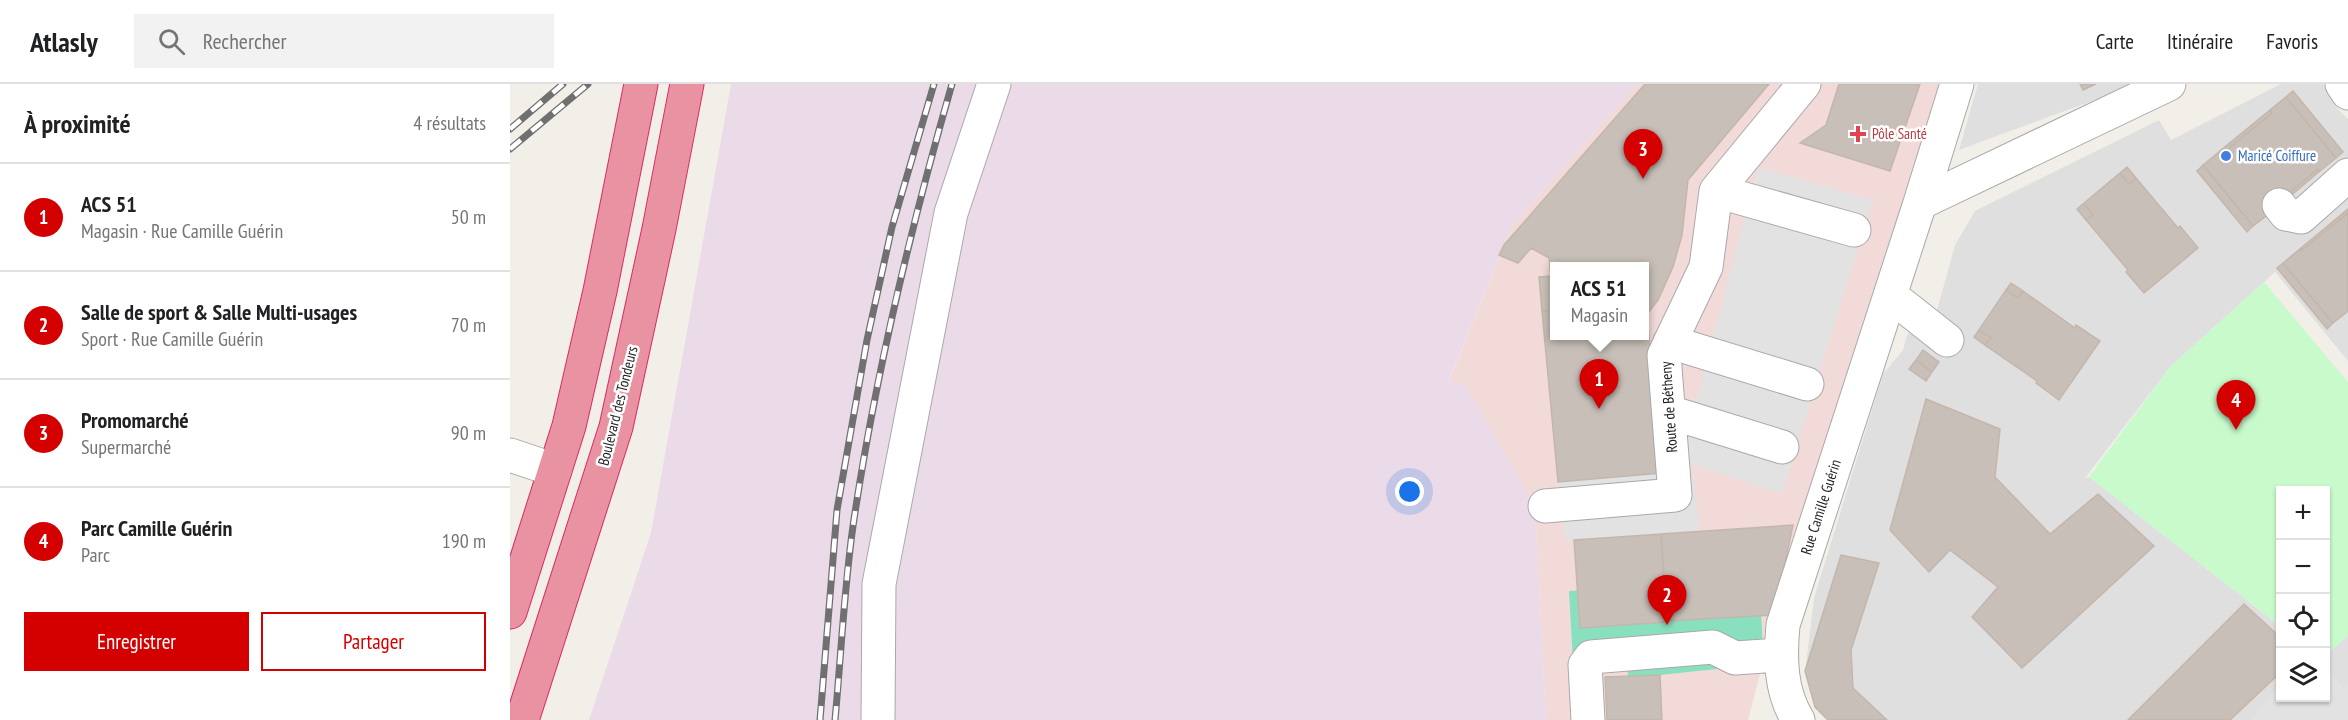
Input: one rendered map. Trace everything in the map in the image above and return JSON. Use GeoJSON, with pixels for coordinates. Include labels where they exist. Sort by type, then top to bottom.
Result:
{"type":"FeatureCollection","features":[{"type":"Feature","properties":{"kind":"highway"},"geometry":{"type":"LineString","coordinates":[[510,612],[569,426],[600,291],[641,84]]}},
{"type":"Feature","properties":{"kind":"highway","name":"Boulevard des Tondeurs"},"geometry":{"type":"LineString","coordinates":[[522,720],[616,427],[659,229],[687,84]]}},
{"type":"Feature","properties":{"kind":"street"},"geometry":{"type":"LineString","coordinates":[[878,720],[879,584],[951,213],[994,84]]}},
{"type":"Feature","properties":{"kind":"street"},"geometry":{"type":"LineString","coordinates":[[1803,84],[1716,191],[1854,230]]}},
{"type":"Feature","properties":{"kind":"street","name":"Rue Camille Guérin"},"geometry":{"type":"LineString","coordinates":[[1787,713],[1780,655],[1783,625],[1957,84]]}},
{"type":"Feature","properties":{"kind":"street"},"geometry":{"type":"LineString","coordinates":[[1920,203],[2169,84]]}},
{"type":"Feature","properties":{"kind":"street"},"geometry":{"type":"LineString","coordinates":[[2342,84],[2348,93]]}},
{"type":"Feature","properties":{"kind":"street"},"geometry":{"type":"LineString","coordinates":[[2295,222],[2348,175]]}},
{"type":"Feature","properties":{"kind":"street","name":"Route de Bétheny"},"geometry":{"type":"LineString","coordinates":[[1545,506],[1675,495],[1664,355],[1706,267],[1716,191]]}},
{"type":"Feature","properties":{"kind":"street"},"geometry":{"type":"LineString","coordinates":[[1890,295],[1947,340]]}},
{"type":"Feature","properties":{"kind":"street"},"geometry":{"type":"LineString","coordinates":[[1671,342],[1807,384]]}},
{"type":"Feature","properties":{"kind":"street"},"geometry":{"type":"LineString","coordinates":[[1669,412],[1782,447]]}},
{"type":"Feature","properties":{"kind":"street"},"geometry":{"type":"LineString","coordinates":[[510,455],[555,470]]}},
{"type":"Feature","properties":{"kind":"street"},"geometry":{"type":"LineString","coordinates":[[1588,720],[1585,666],[1592,657],[1713,647],[1735,658],[1780,655]]}},
{"type":"Feature","properties":{"kind":"shaded area"},"geometry":{"type":"Polygon","coordinates":[[[731,84],[1637,84],[1512,226],[1449,380],[1465,385],[1535,506],[1546,720],[589,720],[651,533],[731,84]]]}},
{"type":"Feature","properties":{"kind":"shaded area"},"geometry":{"type":"Polygon","coordinates":[[[1637,84],[1944,84],[1771,632],[1748,720],[1546,720],[1535,506],[1449,381],[1512,226],[1637,84]]]}},
{"type":"Feature","properties":{"kind":"shaded area"},"geometry":{"type":"Polygon","coordinates":[[[1978,84],[2138,84],[1959,150],[1978,84]]]}},
{"type":"Feature","properties":{"kind":"shaded area"},"geometry":{"type":"Polygon","coordinates":[[[2281,84],[2323,84],[2337,108],[2348,119],[2348,361],[2275,272],[2170,367],[2085,478],[2089,477],[2276,623],[2276,702],[2330,702],[2330,651],[2348,635],[2348,720],[1832,720],[1815,704],[1805,673],[1814,598],[1883,374],[1903,350],[1907,335],[1936,314],[1955,245],[1975,211],[2159,120],[2171,140],[2281,84]]]}},
{"type":"Feature","properties":{"kind":"shaded area"},"geometry":{"type":"Polygon","coordinates":[[[1758,167],[1873,200],[1782,494],[1680,461],[1758,167]]]}},
{"type":"Feature","properties":{"kind":"shaded area"},"geometry":{"type":"Polygon","coordinates":[[[1661,473],[1693,473],[1700,530],[1566,541],[1558,482],[1661,473]]]}},
{"type":"Feature","properties":{"kind":"shaded area"},"geometry":{"type":"Polygon","coordinates":[[[2330,672],[2343,688],[2348,683],[2348,720],[2251,720],[2276,690],[2276,702],[2330,702],[2330,672]]]}},
{"type":"Feature","properties":{"kind":"green space"},"geometry":{"type":"Polygon","coordinates":[[[2264,282],[2348,382],[2348,635],[2330,651],[2330,486],[2276,486],[2276,623],[2089,477],[2170,367],[2264,282]]]}},
{"type":"Feature","properties":{"kind":"green space"},"geometry":{"type":"Polygon","coordinates":[[[1759,578],[1764,664],[1660,675],[1628,676],[1627,659],[1573,663],[1569,591],[1759,578]]]}},
{"type":"Feature","properties":{"kind":"building"},"geometry":{"type":"Polygon","coordinates":[[[1645,84],[1769,84],[1688,180],[1682,235],[1673,267],[1658,300],[1649,311],[1649,262],[1550,262],[1550,267],[1549,258],[1531,248],[1518,263],[1499,255],[1504,245],[1645,84]]]}},
{"type":"Feature","properties":{"kind":"building","name":"Pôle Santé"},"geometry":{"type":"Polygon","coordinates":[[[1839,84],[1920,84],[1890,171],[1800,143],[1826,125],[1839,84]]]}},
{"type":"Feature","properties":{"kind":"building"},"geometry":{"type":"Polygon","coordinates":[[[2080,84],[2096,84],[2083,90],[2080,84]]]}},
{"type":"Feature","properties":{"kind":"building"},"geometry":{"type":"Polygon","coordinates":[[[2293,91],[2343,152],[2336,158],[2286,97],[2293,91]]]}},
{"type":"Feature","properties":{"kind":"building"},"geometry":{"type":"Polygon","coordinates":[[[2286,97],[2336,158],[2320,171],[2318,169],[2268,210],[2270,213],[2253,226],[2203,165],[2220,151],[2222,154],[2272,113],[2270,110],[2286,97]]]}},
{"type":"Feature","properties":{"kind":"building"},"geometry":{"type":"Polygon","coordinates":[[[2270,110],[2272,113],[2222,154],[2220,151],[2270,110]]]}},
{"type":"Feature","properties":{"kind":"building"},"geometry":{"type":"Polygon","coordinates":[[[2203,165],[2253,226],[2247,232],[2197,171],[2203,165]]]}},
{"type":"Feature","properties":{"kind":"building"},"geometry":{"type":"Polygon","coordinates":[[[2127,167],[2136,178],[2129,184],[2120,173],[2127,167]]]}},
{"type":"Feature","properties":{"kind":"building"},"geometry":{"type":"Polygon","coordinates":[[[2318,169],[2320,171],[2270,213],[2268,210],[2318,169]]]}},
{"type":"Feature","properties":{"kind":"building"},"geometry":{"type":"Polygon","coordinates":[[[2120,173],[2129,184],[2136,178],[2198,248],[2144,293],[2086,220],[2093,215],[2084,203],[2120,173]]]}},
{"type":"Feature","properties":{"kind":"building"},"geometry":{"type":"Polygon","coordinates":[[[2084,203],[2093,215],[2086,220],[2077,209],[2084,203]]]}},
{"type":"Feature","properties":{"kind":"building"},"geometry":{"type":"Polygon","coordinates":[[[2348,209],[2348,213],[2301,251],[2300,249],[2348,209]]]}},
{"type":"Feature","properties":{"kind":"building"},"geometry":{"type":"Polygon","coordinates":[[[2348,213],[2348,311],[2333,323],[2283,263],[2348,213]]]}},
{"type":"Feature","properties":{"kind":"building"},"geometry":{"type":"Polygon","coordinates":[[[2283,263],[2333,323],[2327,329],[2277,268],[2283,263]]]}},
{"type":"Feature","properties":{"kind":"building"},"geometry":{"type":"Polygon","coordinates":[[[1550,276],[1550,310],[1542,311],[1539,277],[1550,276]]]}},
{"type":"Feature","properties":{"kind":"building"},"geometry":{"type":"Polygon","coordinates":[[[2011,283],[2023,291],[2018,298],[2006,290],[2011,283]]]}},
{"type":"Feature","properties":{"kind":"building"},"geometry":{"type":"Polygon","coordinates":[[[2006,290],[2018,298],[2023,291],[2075,328],[2076,325],[2100,341],[2059,400],[2036,383],[2037,381],[1985,345],[1991,338],[1979,330],[2006,290]]]}},
{"type":"Feature","properties":{"kind":"building"},"geometry":{"type":"Polygon","coordinates":[[[1550,310],[1550,340],[1649,340],[1649,337],[1661,473],[1558,482],[1542,311],[1550,310]]]}},
{"type":"Feature","properties":{"kind":"building"},"geometry":{"type":"Polygon","coordinates":[[[1979,330],[1991,338],[1985,345],[1974,337],[1979,330]]]}},
{"type":"Feature","properties":{"kind":"building"},"geometry":{"type":"Polygon","coordinates":[[[1923,350],[1939,362],[1932,372],[1916,360],[1923,350]]]}},
{"type":"Feature","properties":{"kind":"building"},"geometry":{"type":"Polygon","coordinates":[[[1916,360],[1932,372],[1926,381],[1909,369],[1916,360]]]}},
{"type":"Feature","properties":{"kind":"building"},"geometry":{"type":"Polygon","coordinates":[[[1926,399],[2000,429],[1995,477],[2050,534],[2098,494],[2154,546],[2022,668],[1972,617],[1998,587],[1950,550],[1929,572],[1890,530],[1926,399]]]}},
{"type":"Feature","properties":{"kind":"building"},"geometry":{"type":"Polygon","coordinates":[[[1793,525],[1774,615],[1667,621],[1661,534],[1793,525]]]}},
{"type":"Feature","properties":{"kind":"building"},"geometry":{"type":"Polygon","coordinates":[[[1661,534],[1667,622],[1580,628],[1574,540],[1661,534]]]}},
{"type":"Feature","properties":{"kind":"building"},"geometry":{"type":"Polygon","coordinates":[[[1841,555],[1879,563],[1851,650],[1853,688],[1887,720],[1828,720],[1815,707],[1805,671],[1841,555]]]}},
{"type":"Feature","properties":{"kind":"building"},"geometry":{"type":"Polygon","coordinates":[[[2244,604],[2276,633],[2276,677],[2230,720],[2128,720],[2244,604]]]}},
{"type":"Feature","properties":{"kind":"building"},"geometry":{"type":"Polygon","coordinates":[[[1660,675],[1662,720],[1607,720],[1605,677],[1660,675]]]}},
{"type":"Feature","properties":{"kind":"railway"},"geometry":{"type":"LineString","coordinates":[[510,129],[563,84]]}},
{"type":"Feature","properties":{"kind":"railway"},"geometry":{"type":"LineString","coordinates":[[510,149],[588,84]]}},
{"type":"Feature","properties":{"kind":"railway"},"geometry":{"type":"LineString","coordinates":[[820,720],[837,510],[867,340],[892,227],[934,84]]}},
{"type":"Feature","properties":{"kind":"railway"},"geometry":{"type":"LineString","coordinates":[[835,720],[850,550],[872,414],[908,248],[952,84]]}},
{"type":"Feature","properties":{"kind":"place","name":"Pôle Santé"},"geometry":{"type":"Point","coordinates":[1858,134]}},
{"type":"Feature","properties":{"kind":"place","name":"Maricé Coiffure"},"geometry":{"type":"Point","coordinates":[2226,156]}},
{"type":"Feature","properties":{"kind":"place","name":"Promomarché"},"geometry":{"type":"Point","coordinates":[1643,179]}},
{"type":"Feature","properties":{"kind":"place","name":"ACS 51"},"geometry":{"type":"Point","coordinates":[1599,409]}},
{"type":"Feature","properties":{"kind":"place","name":"Parc Camille Guérin"},"geometry":{"type":"Point","coordinates":[2236,430]}},
{"type":"Feature","properties":{"kind":"place","name":"Salle de sport & Salle Multi-usages"},"geometry":{"type":"Point","coordinates":[1667,625]}}]}
